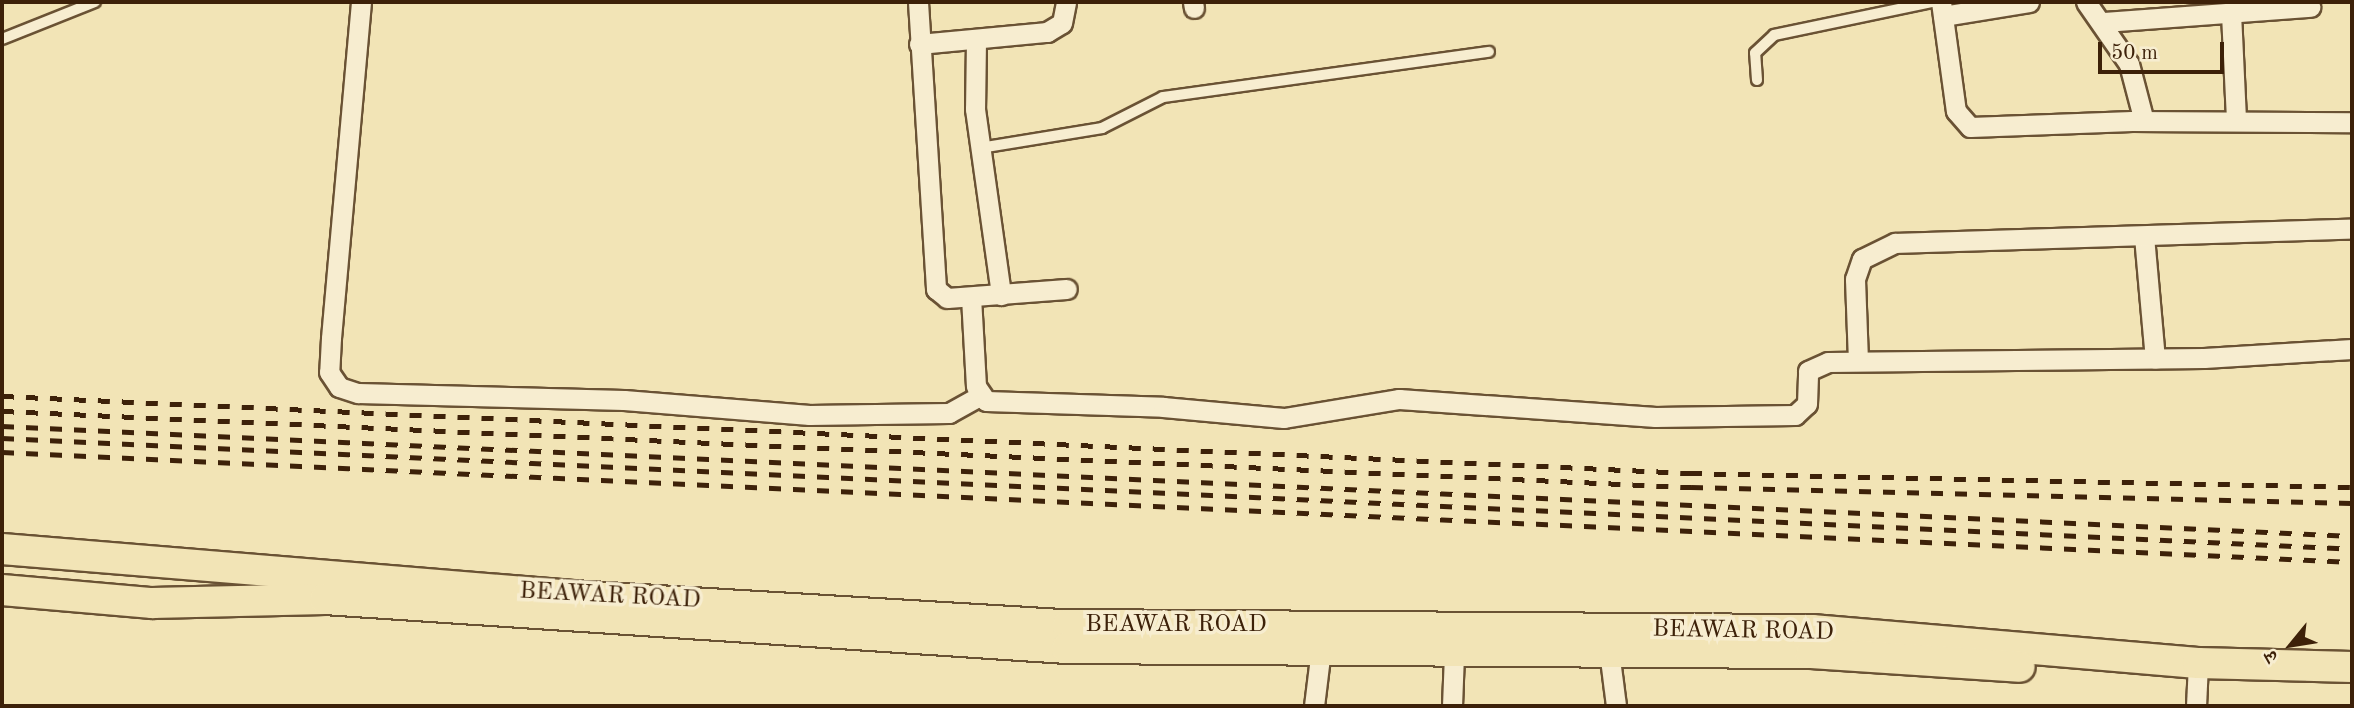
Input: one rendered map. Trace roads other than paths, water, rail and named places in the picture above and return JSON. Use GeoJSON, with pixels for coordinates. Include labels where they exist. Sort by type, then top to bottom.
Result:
{"type":"FeatureCollection","features":[{"type":"Feature","properties":{"kind":"main road","name":"BEAWAR ROAD"},"geometry":{"type":"LineString","coordinates":[[2,549],[573,596],[1068,625],[1812,631],[2197,682],[2352,667]]}},
{"type":"Feature","properties":{"kind":"main road","name":"BEAWAR ROAD"},"geometry":{"type":"LineString","coordinates":[[2,590],[152,603],[325,599],[1067,648],[1321,649],[1454,654],[1609,651],[1811,653],[2197,682],[2352,681]]}},
{"type":"Feature","properties":{"kind":"street"},"geometry":{"type":"LineString","coordinates":[[361,2],[329,372],[339,387],[358,393],[624,400],[809,415],[949,413],[980,396]]}},
{"type":"Feature","properties":{"kind":"street"},"geometry":{"type":"LineString","coordinates":[[918,2],[933,281],[947,298],[1067,289]]}},
{"type":"Feature","properties":{"kind":"street"},"geometry":{"type":"LineString","coordinates":[[919,44],[1047,32],[1062,23],[1066,2]]}},
{"type":"Feature","properties":{"kind":"street"},"geometry":{"type":"LineString","coordinates":[[2029,2],[1939,6],[1956,111],[1964,125],[2144,121],[2352,122]]}},
{"type":"Feature","properties":{"kind":"street"},"geometry":{"type":"LineString","coordinates":[[2086,2],[2104,22],[2129,64],[2144,121]]}},
{"type":"Feature","properties":{"kind":"street"},"geometry":{"type":"LineString","coordinates":[[2104,22],[2310,7]]}},
{"type":"Feature","properties":{"kind":"street"},"geometry":{"type":"LineString","coordinates":[[2231,13],[2236,121]]}},
{"type":"Feature","properties":{"kind":"street"},"geometry":{"type":"LineString","coordinates":[[976,40],[979,148],[1001,295]]}},
{"type":"Feature","properties":{"kind":"street"},"geometry":{"type":"LineString","coordinates":[[1858,361],[1855,279],[1862,259],[1875,249],[1895,243],[2352,229]]}},
{"type":"Feature","properties":{"kind":"street"},"geometry":{"type":"LineString","coordinates":[[2144,236],[2155,359]]}},
{"type":"Feature","properties":{"kind":"street"},"geometry":{"type":"LineString","coordinates":[[971,297],[980,396]]}},
{"type":"Feature","properties":{"kind":"street"},"geometry":{"type":"LineString","coordinates":[[980,396],[993,404],[1163,407],[1284,418],[1399,399],[1656,417],[1795,415],[1807,404],[1811,368],[1858,361],[2155,359],[2352,349]]}},
{"type":"Feature","properties":{"kind":"street"},"geometry":{"type":"LineString","coordinates":[[1314,706],[1321,649]]}},
{"type":"Feature","properties":{"kind":"street"},"geometry":{"type":"LineString","coordinates":[[1609,651],[1616,706]]}},
{"type":"Feature","properties":{"kind":"street"},"geometry":{"type":"LineString","coordinates":[[1452,706],[1454,654]]}},
{"type":"Feature","properties":{"kind":"lane"},"geometry":{"type":"LineString","coordinates":[[2,39],[96,2]]}},
{"type":"Feature","properties":{"kind":"lane"},"geometry":{"type":"LineString","coordinates":[[1757,80],[1755,53],[1773,35],[1939,6]]}},
{"type":"Feature","properties":{"kind":"lane"},"geometry":{"type":"LineString","coordinates":[[979,148],[1102,128],[1163,97],[1489,52]]}},
{"type":"Feature","properties":{"kind":"railway"},"geometry":{"type":"LineString","coordinates":[[2,396],[1690,473],[2352,487]]}},
{"type":"Feature","properties":{"kind":"railway"},"geometry":{"type":"LineString","coordinates":[[2,411],[1691,487],[2352,503]]}},
{"type":"Feature","properties":{"kind":"railway"},"geometry":{"type":"LineString","coordinates":[[2,426],[2352,536]]}},
{"type":"Feature","properties":{"kind":"railway"},"geometry":{"type":"LineString","coordinates":[[2,438],[2352,549]]}},
{"type":"Feature","properties":{"kind":"railway"},"geometry":{"type":"LineString","coordinates":[[2,452],[2352,562]]}}]}
